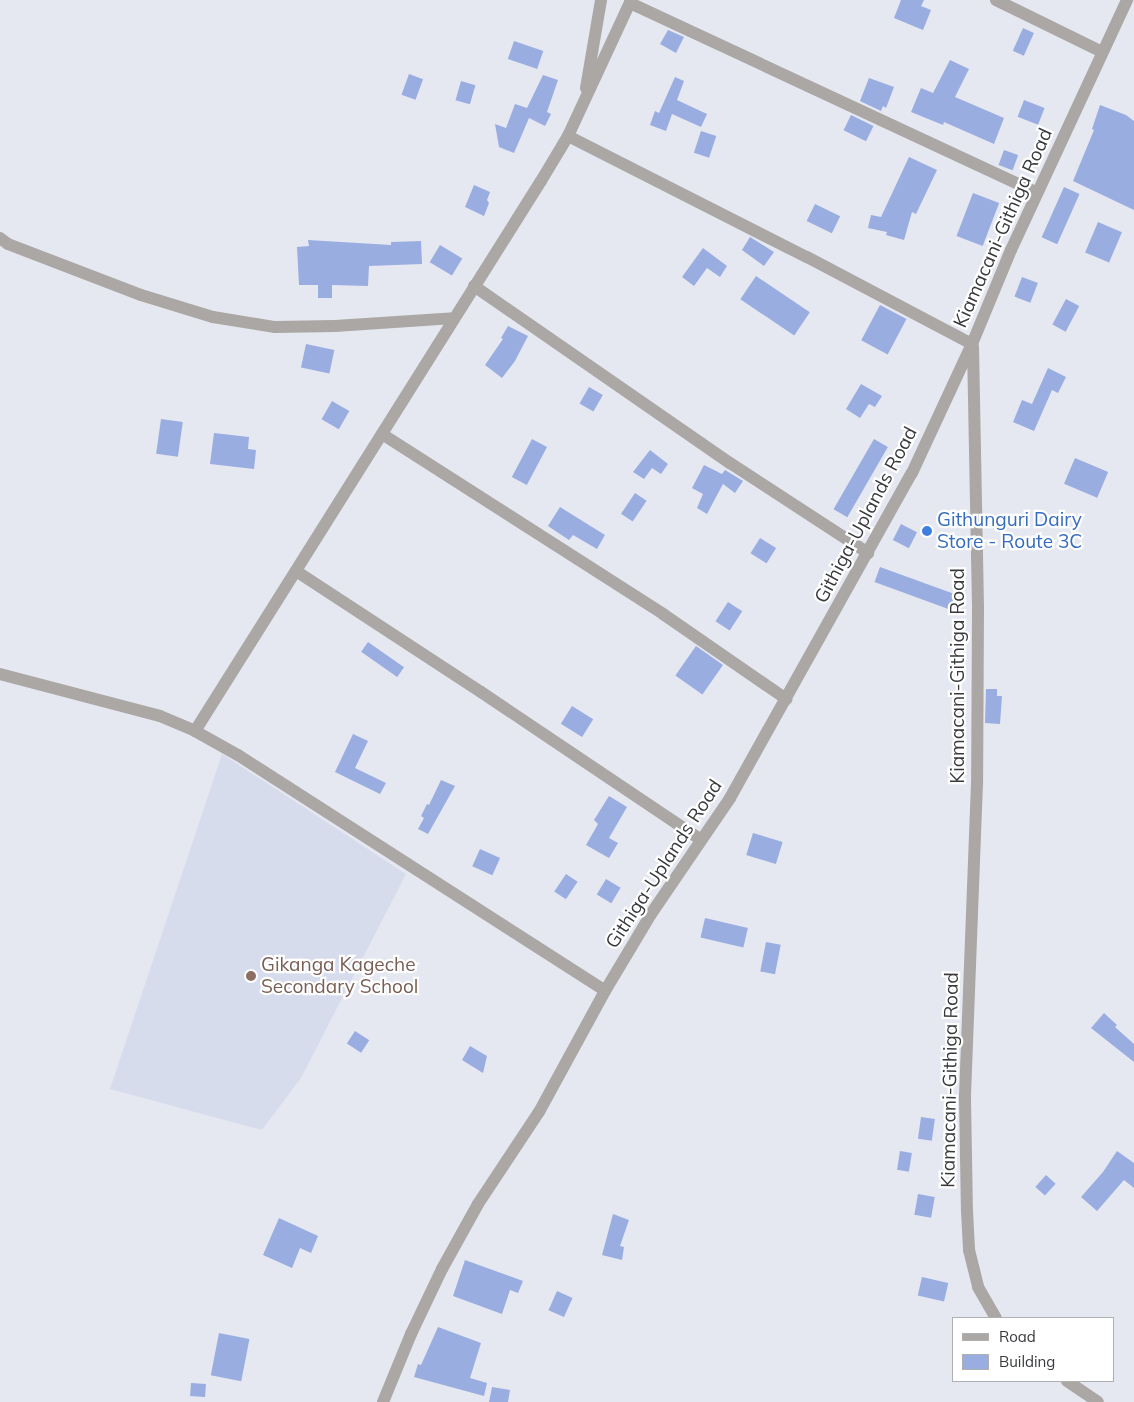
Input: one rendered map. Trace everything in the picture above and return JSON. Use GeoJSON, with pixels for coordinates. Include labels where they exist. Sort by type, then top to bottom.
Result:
{"type":"FeatureCollection","features":[{"type":"Feature","properties":{"kind":"street"},"geometry":{"type":"LineString","coordinates":[[584,101],[601,0]]}},
{"type":"Feature","properties":{"kind":"street"},"geometry":{"type":"LineString","coordinates":[[996,0],[1102,52]]}},
{"type":"Feature","properties":{"kind":"street","name":"Kiamacani-Githiga Road"},"geometry":{"type":"LineString","coordinates":[[995,1317],[978,1287],[969,1250],[967,1211],[965,1099],[977,783],[978,609],[972,344],[1011,250],[1127,0]]}},
{"type":"Feature","properties":{"kind":"street"},"geometry":{"type":"LineString","coordinates":[[195,731],[568,136],[631,1],[1037,193]]}},
{"type":"Feature","properties":{"kind":"street"},"geometry":{"type":"LineString","coordinates":[[568,136],[807,257],[972,344]]}},
{"type":"Feature","properties":{"kind":"street"},"geometry":{"type":"LineString","coordinates":[[3,241],[141,295],[213,317],[275,327],[336,326],[454,318]]}},
{"type":"Feature","properties":{"kind":"street"},"geometry":{"type":"LineString","coordinates":[[474,286],[730,463],[868,553]]}},
{"type":"Feature","properties":{"kind":"street","name":"Githiga-Uplands Road"},"geometry":{"type":"LineString","coordinates":[[383,1402],[411,1334],[442,1269],[478,1204],[540,1112],[605,991],[651,914],[730,798],[912,473],[972,344]]}},
{"type":"Feature","properties":{"kind":"street"},"geometry":{"type":"LineString","coordinates":[[382,434],[663,614],[786,699]]}},
{"type":"Feature","properties":{"kind":"street"},"geometry":{"type":"LineString","coordinates":[[296,572],[481,692],[701,840]]}},
{"type":"Feature","properties":{"kind":"street"},"geometry":{"type":"LineString","coordinates":[[0,674],[160,716],[195,731],[238,755],[605,991]]}},
{"type":"Feature","properties":{"kind":"street"},"geometry":{"type":"LineString","coordinates":[[1068,1382],[1098,1402]]}},
{"type":"Feature","properties":{"kind":"shaded area","name":"Gikanga Kageche Secondary School"},"geometry":{"type":"Polygon","coordinates":[[[222,754],[406,874],[301,1078],[262,1130],[110,1089],[222,754]]]}},
{"type":"Feature","properties":{"kind":"building"},"geometry":{"type":"Polygon","coordinates":[[[901,0],[924,0],[921,6],[931,10],[923,30],[894,18],[901,0]]]}},
{"type":"Feature","properties":{"kind":"building"},"geometry":{"type":"Polygon","coordinates":[[[1023,28],[1034,33],[1024,56],[1013,51],[1023,28]]]}},
{"type":"Feature","properties":{"kind":"building"},"geometry":{"type":"Polygon","coordinates":[[[668,30],[684,37],[676,53],[660,44],[668,30]]]}},
{"type":"Feature","properties":{"kind":"building"},"geometry":{"type":"Polygon","coordinates":[[[514,41],[543,51],[537,69],[508,59],[514,41]]]}},
{"type":"Feature","properties":{"kind":"building"},"geometry":{"type":"Polygon","coordinates":[[[950,60],[969,69],[955,97],[1004,118],[994,144],[944,122],[943,125],[911,112],[921,88],[933,93],[950,60]]]}},
{"type":"Feature","properties":{"kind":"building"},"geometry":{"type":"Polygon","coordinates":[[[409,74],[423,79],[416,100],[401,95],[409,74]]]}},
{"type":"Feature","properties":{"kind":"building"},"geometry":{"type":"Polygon","coordinates":[[[543,75],[558,80],[547,112],[551,114],[545,126],[529,118],[514,153],[499,147],[495,124],[506,128],[515,104],[527,108],[543,75]]]}},
{"type":"Feature","properties":{"kind":"building"},"geometry":{"type":"Polygon","coordinates":[[[675,77],[684,81],[677,100],[707,114],[701,127],[672,114],[666,131],[650,125],[655,111],[659,113],[675,77]]]}},
{"type":"Feature","properties":{"kind":"building"},"geometry":{"type":"Polygon","coordinates":[[[869,78],[894,87],[886,108],[883,106],[881,111],[860,101],[869,78]]]}},
{"type":"Feature","properties":{"kind":"building"},"geometry":{"type":"Polygon","coordinates":[[[461,81],[475,85],[470,104],[455,100],[461,81]]]}},
{"type":"Feature","properties":{"kind":"building"},"geometry":{"type":"Polygon","coordinates":[[[1024,100],[1045,108],[1038,125],[1018,117],[1024,100]]]}},
{"type":"Feature","properties":{"kind":"building"},"geometry":{"type":"Polygon","coordinates":[[[1100,105],[1126,115],[1134,121],[1134,210],[1073,181],[1094,130],[1092,129],[1100,105]]]}},
{"type":"Feature","properties":{"kind":"building"},"geometry":{"type":"Polygon","coordinates":[[[851,115],[873,126],[866,141],[844,130],[851,115]]]}},
{"type":"Feature","properties":{"kind":"building"},"geometry":{"type":"Polygon","coordinates":[[[701,131],[716,136],[709,158],[694,153],[701,131]]]}},
{"type":"Feature","properties":{"kind":"building"},"geometry":{"type":"Polygon","coordinates":[[[1004,150],[1018,155],[1013,170],[999,165],[1004,150]]]}},
{"type":"Feature","properties":{"kind":"building"},"geometry":{"type":"Polygon","coordinates":[[[909,157],[937,170],[916,214],[912,212],[904,240],[886,235],[887,232],[868,228],[871,215],[881,217],[909,157]]]}},
{"type":"Feature","properties":{"kind":"building"},"geometry":{"type":"Polygon","coordinates":[[[474,185],[490,192],[487,200],[489,203],[484,216],[465,207],[474,185]]]}},
{"type":"Feature","properties":{"kind":"building"},"geometry":{"type":"Polygon","coordinates":[[[1064,187],[1080,194],[1057,244],[1042,237],[1064,187]]]}},
{"type":"Feature","properties":{"kind":"building"},"geometry":{"type":"Polygon","coordinates":[[[973,193],[999,203],[983,246],[957,236],[973,193]]]}},
{"type":"Feature","properties":{"kind":"building"},"geometry":{"type":"Polygon","coordinates":[[[815,204],[840,216],[832,233],[807,221],[815,204]]]}},
{"type":"Feature","properties":{"kind":"building"},"geometry":{"type":"Polygon","coordinates":[[[1098,222],[1122,232],[1109,263],[1085,252],[1098,222]]]}},
{"type":"Feature","properties":{"kind":"building"},"geometry":{"type":"Polygon","coordinates":[[[750,237],[774,252],[764,266],[742,250],[750,237]]]}},
{"type":"Feature","properties":{"kind":"building"},"geometry":{"type":"Polygon","coordinates":[[[308,240],[391,245],[391,242],[421,241],[422,264],[369,266],[368,286],[332,285],[332,298],[318,298],[318,285],[299,285],[297,247],[309,246],[308,240]]]}},
{"type":"Feature","properties":{"kind":"building"},"geometry":{"type":"Polygon","coordinates":[[[440,245],[462,258],[452,276],[430,262],[440,245]]]}},
{"type":"Feature","properties":{"kind":"building"},"geometry":{"type":"Polygon","coordinates":[[[703,248],[727,266],[720,277],[707,268],[694,286],[682,277],[703,248]]]}},
{"type":"Feature","properties":{"kind":"building"},"geometry":{"type":"Polygon","coordinates":[[[756,276],[810,312],[794,336],[740,299],[756,276]]]}},
{"type":"Feature","properties":{"kind":"building"},"geometry":{"type":"Polygon","coordinates":[[[1022,277],[1038,283],[1030,303],[1014,297],[1022,277]]]}},
{"type":"Feature","properties":{"kind":"building"},"geometry":{"type":"Polygon","coordinates":[[[1066,299],[1079,306],[1066,332],[1052,325],[1066,299]]]}},
{"type":"Feature","properties":{"kind":"building"},"geometry":{"type":"Polygon","coordinates":[[[880,305],[906,319],[888,354],[861,340],[880,305]]]}},
{"type":"Feature","properties":{"kind":"building"},"geometry":{"type":"Polygon","coordinates":[[[508,326],[528,336],[515,361],[502,378],[485,365],[503,339],[501,338],[508,326]]]}},
{"type":"Feature","properties":{"kind":"building"},"geometry":{"type":"Polygon","coordinates":[[[306,344],[334,350],[329,374],[301,367],[306,344]]]}},
{"type":"Feature","properties":{"kind":"building"},"geometry":{"type":"Polygon","coordinates":[[[1048,368],[1066,377],[1058,393],[1052,390],[1034,431],[1013,422],[1022,400],[1032,404],[1048,368]]]}},
{"type":"Feature","properties":{"kind":"building"},"geometry":{"type":"Polygon","coordinates":[[[861,384],[882,396],[875,407],[869,404],[860,418],[846,409],[861,384]]]}},
{"type":"Feature","properties":{"kind":"building"},"geometry":{"type":"Polygon","coordinates":[[[589,387],[603,395],[593,411],[580,403],[589,387]]]}},
{"type":"Feature","properties":{"kind":"building"},"geometry":{"type":"Polygon","coordinates":[[[332,401],[349,411],[339,429],[322,419],[332,401]]]}},
{"type":"Feature","properties":{"kind":"building"},"geometry":{"type":"Polygon","coordinates":[[[161,419],[183,422],[178,457],[156,454],[161,419]]]}},
{"type":"Feature","properties":{"kind":"building"},"geometry":{"type":"Polygon","coordinates":[[[214,433],[249,437],[248,449],[256,450],[254,469],[210,464],[214,433]]]}},
{"type":"Feature","properties":{"kind":"building"},"geometry":{"type":"Polygon","coordinates":[[[532,439],[547,447],[527,485],[512,477],[532,439]]]}},
{"type":"Feature","properties":{"kind":"building"},"geometry":{"type":"Polygon","coordinates":[[[874,439],[888,447],[847,517],[834,509],[874,439]]]}},
{"type":"Feature","properties":{"kind":"building"},"geometry":{"type":"Polygon","coordinates":[[[650,450],[668,464],[661,474],[652,468],[644,479],[633,472],[650,450]]]}},
{"type":"Feature","properties":{"kind":"building"},"geometry":{"type":"Polygon","coordinates":[[[1075,458],[1108,472],[1097,498],[1064,484],[1075,458]]]}},
{"type":"Feature","properties":{"kind":"building"},"geometry":{"type":"Polygon","coordinates":[[[704,465],[722,474],[725,470],[743,481],[735,493],[723,484],[707,514],[697,508],[703,494],[692,488],[704,465]]]}},
{"type":"Feature","properties":{"kind":"building"},"geometry":{"type":"Polygon","coordinates":[[[635,493],[647,501],[633,522],[621,514],[635,493]]]}},
{"type":"Feature","properties":{"kind":"building"},"geometry":{"type":"Polygon","coordinates":[[[560,507],[605,535],[597,549],[573,535],[569,540],[548,526],[560,507]]]}},
{"type":"Feature","properties":{"kind":"building"},"geometry":{"type":"Polygon","coordinates":[[[901,524],[917,532],[909,548],[893,540],[901,524]]]}},
{"type":"Feature","properties":{"kind":"building"},"geometry":{"type":"Polygon","coordinates":[[[760,538],[776,548],[767,563],[750,553],[760,538]]]}},
{"type":"Feature","properties":{"kind":"building"},"geometry":{"type":"Polygon","coordinates":[[[880,567],[955,594],[950,609],[875,582],[880,567]]]}},
{"type":"Feature","properties":{"kind":"building"},"geometry":{"type":"Polygon","coordinates":[[[728,602],[742,611],[730,631],[715,621],[728,602]]]}},
{"type":"Feature","properties":{"kind":"building"},"geometry":{"type":"Polygon","coordinates":[[[368,642],[404,667],[397,677],[361,652],[368,642]]]}},
{"type":"Feature","properties":{"kind":"building"},"geometry":{"type":"Polygon","coordinates":[[[696,646],[723,665],[702,694],[675,675],[696,646]]]}},
{"type":"Feature","properties":{"kind":"building"},"geometry":{"type":"Polygon","coordinates":[[[986,689],[997,689],[997,696],[1002,696],[1000,724],[985,723],[986,689]]]}},
{"type":"Feature","properties":{"kind":"building"},"geometry":{"type":"Polygon","coordinates":[[[572,706],[593,719],[582,737],[561,724],[572,706]]]}},
{"type":"Feature","properties":{"kind":"building"},"geometry":{"type":"Polygon","coordinates":[[[353,734],[368,741],[355,768],[386,783],[380,794],[335,772],[353,734]]]}},
{"type":"Feature","properties":{"kind":"building"},"geometry":{"type":"Polygon","coordinates":[[[441,780],[455,786],[428,834],[418,829],[424,818],[421,816],[427,804],[429,805],[441,780]]]}},
{"type":"Feature","properties":{"kind":"building"},"geometry":{"type":"Polygon","coordinates":[[[609,796],[627,807],[609,838],[618,843],[609,858],[586,845],[598,824],[594,820],[609,796]]]}},
{"type":"Feature","properties":{"kind":"building"},"geometry":{"type":"Polygon","coordinates":[[[753,833],[783,842],[776,864],[746,855],[753,833]]]}},
{"type":"Feature","properties":{"kind":"building"},"geometry":{"type":"Polygon","coordinates":[[[480,849],[500,858],[492,875],[472,866],[480,849]]]}},
{"type":"Feature","properties":{"kind":"building"},"geometry":{"type":"Polygon","coordinates":[[[566,874],[578,882],[566,899],[554,891],[566,874]]]}},
{"type":"Feature","properties":{"kind":"building"},"geometry":{"type":"Polygon","coordinates":[[[606,879],[621,888],[611,903],[597,894],[606,879]]]}},
{"type":"Feature","properties":{"kind":"building"},"geometry":{"type":"Polygon","coordinates":[[[705,918],[748,928],[743,947],[701,937],[705,918]]]}},
{"type":"Feature","properties":{"kind":"building"},"geometry":{"type":"Polygon","coordinates":[[[766,942],[781,945],[775,974],[760,971],[766,942]]]}},
{"type":"Feature","properties":{"kind":"building"},"geometry":{"type":"Polygon","coordinates":[[[1104,1013],[1117,1025],[1115,1027],[1134,1044],[1134,1062],[1091,1028],[1104,1013]]]}},
{"type":"Feature","properties":{"kind":"building"},"geometry":{"type":"Polygon","coordinates":[[[355,1031],[369,1040],[361,1053],[347,1044],[355,1031]]]}},
{"type":"Feature","properties":{"kind":"building"},"geometry":{"type":"Polygon","coordinates":[[[470,1046],[487,1056],[483,1073],[462,1060],[470,1046]]]}},
{"type":"Feature","properties":{"kind":"building"},"geometry":{"type":"Polygon","coordinates":[[[921,1117],[935,1119],[932,1141],[918,1139],[921,1117]]]}},
{"type":"Feature","properties":{"kind":"building"},"geometry":{"type":"Polygon","coordinates":[[[900,1151],[912,1153],[909,1172],[897,1170],[900,1151]]]}},
{"type":"Feature","properties":{"kind":"building"},"geometry":{"type":"Polygon","coordinates":[[[1117,1151],[1134,1163],[1134,1188],[1124,1180],[1097,1211],[1081,1197],[1103,1172],[1117,1151]]]}},
{"type":"Feature","properties":{"kind":"building"},"geometry":{"type":"Polygon","coordinates":[[[1046,1175],[1056,1184],[1045,1196],[1035,1187],[1046,1175]]]}},
{"type":"Feature","properties":{"kind":"building"},"geometry":{"type":"Polygon","coordinates":[[[918,1194],[935,1197],[931,1218],[914,1215],[918,1194]]]}},
{"type":"Feature","properties":{"kind":"building"},"geometry":{"type":"Polygon","coordinates":[[[613,1214],[629,1220],[620,1246],[624,1247],[622,1260],[602,1255],[613,1214]]]}},
{"type":"Feature","properties":{"kind":"building"},"geometry":{"type":"Polygon","coordinates":[[[279,1218],[318,1236],[311,1253],[300,1248],[292,1268],[263,1255],[279,1218]]]}},
{"type":"Feature","properties":{"kind":"building"},"geometry":{"type":"Polygon","coordinates":[[[465,1260],[523,1281],[518,1293],[510,1290],[502,1314],[453,1296],[465,1260]]]}},
{"type":"Feature","properties":{"kind":"building"},"geometry":{"type":"Polygon","coordinates":[[[922,1277],[948,1283],[944,1302],[918,1296],[922,1277]]]}},
{"type":"Feature","properties":{"kind":"building"},"geometry":{"type":"Polygon","coordinates":[[[557,1291],[573,1298],[564,1317],[548,1310],[557,1291]]]}},
{"type":"Feature","properties":{"kind":"building"},"geometry":{"type":"Polygon","coordinates":[[[438,1327],[481,1343],[470,1378],[487,1383],[484,1396],[414,1377],[418,1364],[421,1365],[438,1327]]]}},
{"type":"Feature","properties":{"kind":"building"},"geometry":{"type":"Polygon","coordinates":[[[219,1333],[249,1339],[241,1381],[211,1375],[219,1333]]]}},
{"type":"Feature","properties":{"kind":"building"},"geometry":{"type":"Polygon","coordinates":[[[191,1383],[206,1384],[205,1397],[190,1396],[191,1383]]]}},
{"type":"Feature","properties":{"kind":"building"},"geometry":{"type":"Polygon","coordinates":[[[492,1387],[510,1390],[508,1402],[489,1402],[492,1387]]]}},
{"type":"Feature","properties":{"kind":"place","name":"Githunguri Dairy Store - Route 3C"},"geometry":{"type":"Point","coordinates":[927,531]}},
{"type":"Feature","properties":{"kind":"place","name":"Gikanga Kageche Secondary School"},"geometry":{"type":"Point","coordinates":[251,976]}}]}
